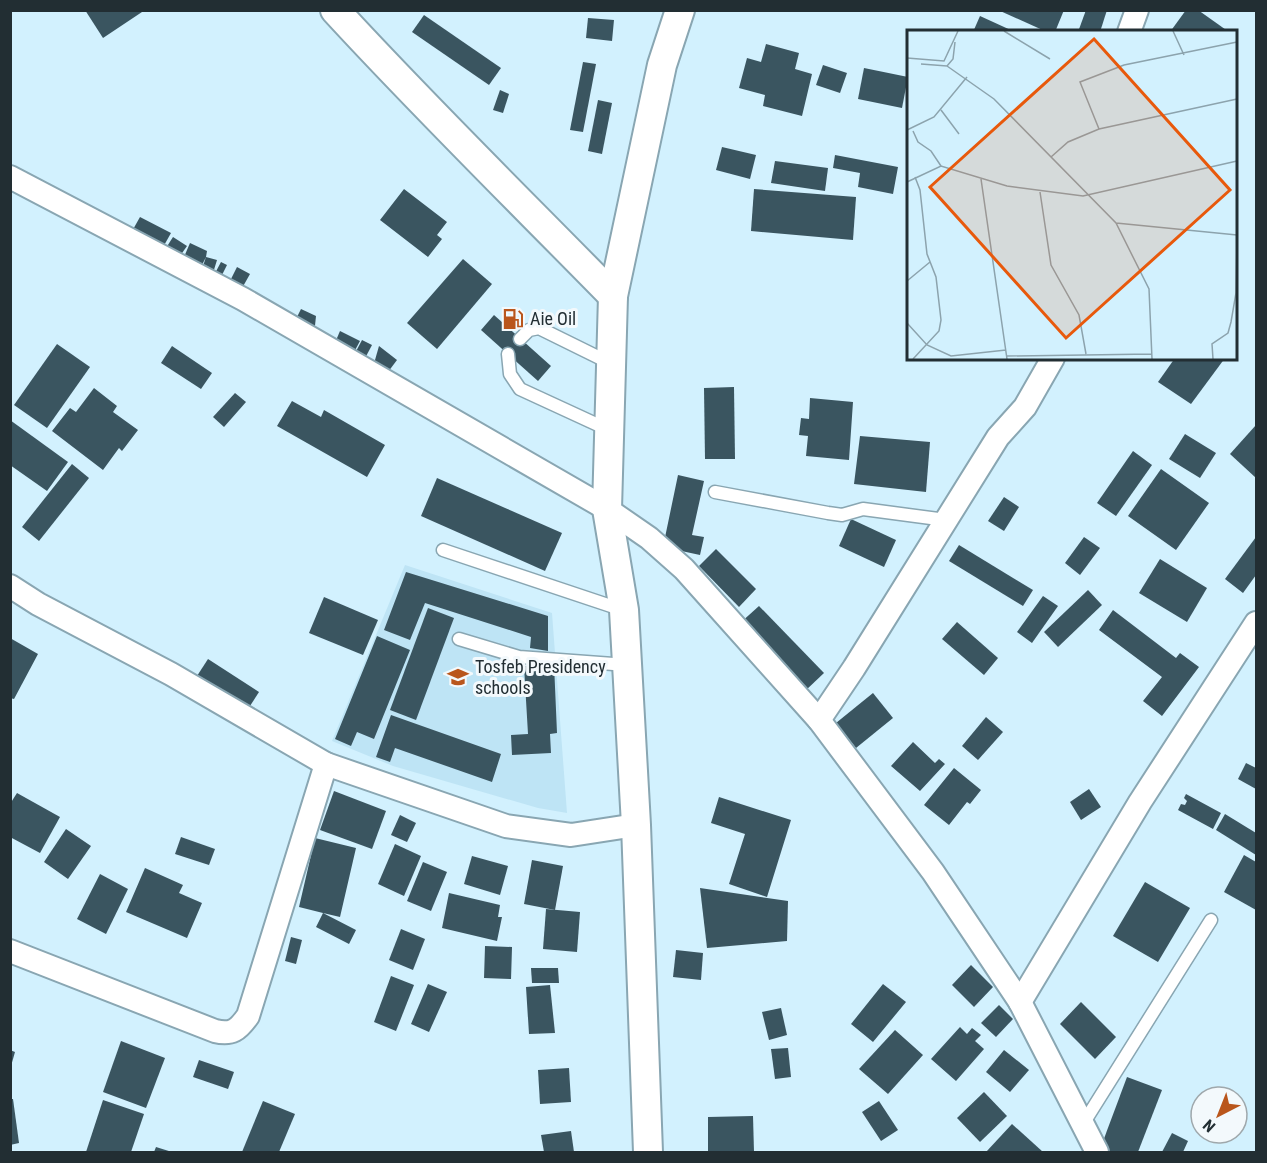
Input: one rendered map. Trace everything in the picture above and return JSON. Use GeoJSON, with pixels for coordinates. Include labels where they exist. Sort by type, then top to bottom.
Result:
{"type":"FeatureCollection","features":[{"type":"Feature","properties":{"kind":"street"},"geometry":{"type":"LineString","coordinates":[[335,10],[408,90],[613,296]]}},
{"type":"Feature","properties":{"kind":"street"},"geometry":{"type":"LineString","coordinates":[[648,1152],[636,825],[624,610],[607,509],[609,430],[613,296],[662,64],[680,10]]}},
{"type":"Feature","properties":{"kind":"street"},"geometry":{"type":"LineString","coordinates":[[1130,30],[1137,10]]}},
{"type":"Feature","properties":{"kind":"street"},"geometry":{"type":"LineString","coordinates":[[10,177],[243,299],[607,509],[649,538],[684,569],[819,720],[933,872],[1020,1002],[1097,1152]]}},
{"type":"Feature","properties":{"kind":"street"},"geometry":{"type":"LineString","coordinates":[[819,720],[998,437],[1025,407],[1052,360]]}},
{"type":"Feature","properties":{"kind":"street"},"geometry":{"type":"LineString","coordinates":[[10,586],[38,604],[171,674],[326,764],[506,826],[571,835],[636,825]]}},
{"type":"Feature","properties":{"kind":"street"},"geometry":{"type":"LineString","coordinates":[[1020,1002],[1140,802],[1257,623]]}},
{"type":"Feature","properties":{"kind":"street"},"geometry":{"type":"LineString","coordinates":[[10,951],[215,1031],[228,1034],[239,1029],[248,1016],[326,764]]}},
{"type":"Feature","properties":{"kind":"lane"},"geometry":{"type":"LineString","coordinates":[[520,339],[529,330],[539,328],[611,364]]}},
{"type":"Feature","properties":{"kind":"lane"},"geometry":{"type":"LineString","coordinates":[[508,354],[510,374],[520,389],[609,430]]}},
{"type":"Feature","properties":{"kind":"lane"},"geometry":{"type":"LineString","coordinates":[[715,492],[842,515],[863,509],[946,520]]}},
{"type":"Feature","properties":{"kind":"lane"},"geometry":{"type":"LineString","coordinates":[[443,550],[624,610]]}},
{"type":"Feature","properties":{"kind":"lane"},"geometry":{"type":"LineString","coordinates":[[459,639],[519,657],[627,665]]}},
{"type":"Feature","properties":{"kind":"lane"},"geometry":{"type":"LineString","coordinates":[[1083,1124],[1210,920]]}},
{"type":"Feature","properties":{"kind":"shaded area","name":"Tosfeb Presidency schools"},"geometry":{"type":"Polygon","coordinates":[[[405,565],[552,613],[567,813],[538,808],[393,766],[332,741],[405,565]]]}},
{"type":"Feature","properties":{"kind":"building"},"geometry":{"type":"Polygon","coordinates":[[[85,10],[141,10],[142,12],[103,38],[85,10]]]}},
{"type":"Feature","properties":{"kind":"building"},"geometry":{"type":"Polygon","coordinates":[[[998,10],[1064,10],[1056,30],[1043,30],[998,10]]]}},
{"type":"Feature","properties":{"kind":"building"},"geometry":{"type":"Polygon","coordinates":[[[1086,10],[1107,10],[1101,30],[1079,30],[1086,10]]]}},
{"type":"Feature","properties":{"kind":"building"},"geometry":{"type":"Polygon","coordinates":[[[1186,10],[1198,10],[1226,30],[1171,30],[1186,10]]]}},
{"type":"Feature","properties":{"kind":"building"},"geometry":{"type":"Polygon","coordinates":[[[424,15],[501,68],[489,85],[412,32],[424,15]]]}},
{"type":"Feature","properties":{"kind":"building"},"geometry":{"type":"Polygon","coordinates":[[[980,16],[1011,30],[974,30],[980,16]]]}},
{"type":"Feature","properties":{"kind":"building"},"geometry":{"type":"Polygon","coordinates":[[[588,18],[614,20],[612,41],[586,38],[588,18]]]}},
{"type":"Feature","properties":{"kind":"building"},"geometry":{"type":"Polygon","coordinates":[[[766,44],[799,53],[795,69],[812,74],[802,116],[763,106],[765,95],[739,88],[747,58],[761,62],[766,44]]]}},
{"type":"Feature","properties":{"kind":"building"},"geometry":{"type":"Polygon","coordinates":[[[583,62],[596,64],[583,132],[570,130],[583,62]]]}},
{"type":"Feature","properties":{"kind":"building"},"geometry":{"type":"Polygon","coordinates":[[[823,65],[847,73],[840,93],[816,85],[823,65]]]}},
{"type":"Feature","properties":{"kind":"building"},"geometry":{"type":"Polygon","coordinates":[[[864,68],[907,77],[902,108],[858,99],[864,68]]]}},
{"type":"Feature","properties":{"kind":"building"},"geometry":{"type":"Polygon","coordinates":[[[500,90],[509,94],[503,113],[493,110],[500,90]]]}},
{"type":"Feature","properties":{"kind":"building"},"geometry":{"type":"Polygon","coordinates":[[[598,100],[612,103],[602,154],[588,151],[598,100]]]}},
{"type":"Feature","properties":{"kind":"building"},"geometry":{"type":"Polygon","coordinates":[[[722,147],[756,155],[750,179],[716,170],[722,147]]]}},
{"type":"Feature","properties":{"kind":"building"},"geometry":{"type":"Polygon","coordinates":[[[835,155],[898,167],[893,194],[858,187],[860,173],[833,168],[835,155]]]}},
{"type":"Feature","properties":{"kind":"building"},"geometry":{"type":"Polygon","coordinates":[[[775,161],[828,168],[825,191],[771,183],[775,161]]]}},
{"type":"Feature","properties":{"kind":"building"},"geometry":{"type":"Polygon","coordinates":[[[404,189],[447,222],[437,235],[442,239],[428,257],[380,220],[404,189]]]}},
{"type":"Feature","properties":{"kind":"building"},"geometry":{"type":"Polygon","coordinates":[[[754,189],[856,197],[853,240],[751,231],[754,189]]]}},
{"type":"Feature","properties":{"kind":"building"},"geometry":{"type":"Polygon","coordinates":[[[140,217],[171,233],[162,249],[131,233],[140,217]]]}},
{"type":"Feature","properties":{"kind":"building"},"geometry":{"type":"Polygon","coordinates":[[[173,237],[187,246],[180,256],[166,248],[173,237]]]}},
{"type":"Feature","properties":{"kind":"building"},"geometry":{"type":"Polygon","coordinates":[[[190,243],[207,251],[202,265],[184,257],[190,243]]]}},
{"type":"Feature","properties":{"kind":"building"},"geometry":{"type":"Polygon","coordinates":[[[206,257],[217,260],[213,273],[202,269],[206,257]]]}},
{"type":"Feature","properties":{"kind":"building"},"geometry":{"type":"Polygon","coordinates":[[[463,259],[492,284],[437,349],[407,323],[463,259]]]}},
{"type":"Feature","properties":{"kind":"building"},"geometry":{"type":"Polygon","coordinates":[[[221,262],[227,265],[221,277],[213,277],[221,262]]]}},
{"type":"Feature","properties":{"kind":"building"},"geometry":{"type":"Polygon","coordinates":[[[237,267],[250,274],[241,290],[229,283],[237,267]]]}},
{"type":"Feature","properties":{"kind":"building"},"geometry":{"type":"Polygon","coordinates":[[[301,309],[316,316],[314,335],[293,325],[301,309]]]}},
{"type":"Feature","properties":{"kind":"building"},"geometry":{"type":"Polygon","coordinates":[[[494,315],[551,366],[538,381],[481,330],[494,315]]]}},
{"type":"Feature","properties":{"kind":"building"},"geometry":{"type":"Polygon","coordinates":[[[340,331],[360,341],[353,354],[334,345],[340,331]]]}},
{"type":"Feature","properties":{"kind":"building"},"geometry":{"type":"Polygon","coordinates":[[[362,340],[372,345],[363,362],[353,357],[362,340]]]}},
{"type":"Feature","properties":{"kind":"building"},"geometry":{"type":"Polygon","coordinates":[[[57,344],[90,367],[47,428],[14,405],[57,344]]]}},
{"type":"Feature","properties":{"kind":"building"},"geometry":{"type":"Polygon","coordinates":[[[172,346],[212,373],[201,389],[161,363],[172,346]]]}},
{"type":"Feature","properties":{"kind":"building"},"geometry":{"type":"Polygon","coordinates":[[[379,346],[397,360],[388,372],[373,367],[379,346]]]}},
{"type":"Feature","properties":{"kind":"building"},"geometry":{"type":"Polygon","coordinates":[[[1174,360],[1224,360],[1191,404],[1158,382],[1174,360]]]}},
{"type":"Feature","properties":{"kind":"building"},"geometry":{"type":"Polygon","coordinates":[[[734,387],[735,459],[705,459],[704,388],[734,387]]]}},
{"type":"Feature","properties":{"kind":"building"},"geometry":{"type":"Polygon","coordinates":[[[94,388],[117,406],[113,412],[138,430],[122,451],[119,448],[103,470],[52,431],[70,408],[76,412],[94,388]]]}},
{"type":"Feature","properties":{"kind":"building"},"geometry":{"type":"Polygon","coordinates":[[[235,393],[246,402],[224,427],[213,417],[235,393]]]}},
{"type":"Feature","properties":{"kind":"building"},"geometry":{"type":"Polygon","coordinates":[[[810,398],[853,402],[849,460],[806,456],[808,436],[799,435],[801,418],[809,419],[810,398]]]}},
{"type":"Feature","properties":{"kind":"building"},"geometry":{"type":"Polygon","coordinates":[[[292,401],[321,417],[324,410],[385,445],[367,477],[277,426],[292,401]]]}},
{"type":"Feature","properties":{"kind":"building"},"geometry":{"type":"Polygon","coordinates":[[[10,420],[68,462],[47,491],[10,465],[10,420]]]}},
{"type":"Feature","properties":{"kind":"building"},"geometry":{"type":"Polygon","coordinates":[[[1256,425],[1256,478],[1230,454],[1256,425]]]}},
{"type":"Feature","properties":{"kind":"building"},"geometry":{"type":"Polygon","coordinates":[[[1185,434],[1216,453],[1200,478],[1169,459],[1185,434]]]}},
{"type":"Feature","properties":{"kind":"building"},"geometry":{"type":"Polygon","coordinates":[[[860,436],[930,442],[926,492],[854,484],[860,436]]]}},
{"type":"Feature","properties":{"kind":"building"},"geometry":{"type":"Polygon","coordinates":[[[1133,451],[1152,465],[1116,516],[1097,503],[1133,451]]]}},
{"type":"Feature","properties":{"kind":"building"},"geometry":{"type":"Polygon","coordinates":[[[72,464],[89,478],[39,541],[22,527],[72,464]]]}},
{"type":"Feature","properties":{"kind":"building"},"geometry":{"type":"Polygon","coordinates":[[[1161,469],[1209,503],[1176,550],[1128,516],[1161,469]]]}},
{"type":"Feature","properties":{"kind":"building"},"geometry":{"type":"Polygon","coordinates":[[[678,475],[704,481],[692,535],[704,537],[700,555],[663,547],[678,475]]]}},
{"type":"Feature","properties":{"kind":"building"},"geometry":{"type":"Polygon","coordinates":[[[437,478],[562,533],[545,571],[421,516],[437,478]]]}},
{"type":"Feature","properties":{"kind":"building"},"geometry":{"type":"Polygon","coordinates":[[[1004,497],[1019,507],[1004,531],[988,521],[1004,497]]]}},
{"type":"Feature","properties":{"kind":"building"},"geometry":{"type":"Polygon","coordinates":[[[851,519],[896,540],[884,567],[839,546],[851,519]]]}},
{"type":"Feature","properties":{"kind":"building"},"geometry":{"type":"Polygon","coordinates":[[[1084,537],[1100,548],[1080,575],[1065,563],[1084,537]]]}},
{"type":"Feature","properties":{"kind":"building"},"geometry":{"type":"Polygon","coordinates":[[[1256,537],[1256,575],[1243,593],[1225,579],[1256,537]]]}},
{"type":"Feature","properties":{"kind":"building"},"geometry":{"type":"Polygon","coordinates":[[[959,545],[1033,590],[1023,606],[949,561],[959,545]]]}},
{"type":"Feature","properties":{"kind":"building"},"geometry":{"type":"Polygon","coordinates":[[[716,549],[756,589],[739,607],[699,566],[716,549]]]}},
{"type":"Feature","properties":{"kind":"building"},"geometry":{"type":"Polygon","coordinates":[[[1160,559],[1207,588],[1187,622],[1139,593],[1160,559]]]}},
{"type":"Feature","properties":{"kind":"building"},"geometry":{"type":"Polygon","coordinates":[[[406,572],[548,616],[548,651],[530,648],[531,637],[425,603],[410,640],[384,630],[406,572]]]}},
{"type":"Feature","properties":{"kind":"building"},"geometry":{"type":"Polygon","coordinates":[[[1088,590],[1102,605],[1058,647],[1044,632],[1088,590]]]}},
{"type":"Feature","properties":{"kind":"building"},"geometry":{"type":"Polygon","coordinates":[[[1043,596],[1058,606],[1032,643],[1017,632],[1043,596]]]}},
{"type":"Feature","properties":{"kind":"building"},"geometry":{"type":"Polygon","coordinates":[[[324,597],[378,620],[363,655],[309,633],[324,597]]]}},
{"type":"Feature","properties":{"kind":"building"},"geometry":{"type":"Polygon","coordinates":[[[759,606],[824,673],[804,692],[739,624],[759,606]]]}},
{"type":"Feature","properties":{"kind":"building"},"geometry":{"type":"Polygon","coordinates":[[[428,608],[454,618],[416,720],[390,710],[428,608]]]}},
{"type":"Feature","properties":{"kind":"building"},"geometry":{"type":"Polygon","coordinates":[[[1113,610],[1176,658],[1180,653],[1199,667],[1162,716],[1143,701],[1162,677],[1099,630],[1113,610]]]}},
{"type":"Feature","properties":{"kind":"building"},"geometry":{"type":"Polygon","coordinates":[[[957,622],[998,658],[984,675],[942,639],[957,622]]]}},
{"type":"Feature","properties":{"kind":"building"},"geometry":{"type":"Polygon","coordinates":[[[377,636],[410,650],[374,739],[357,732],[351,746],[335,739],[377,636]]]}},
{"type":"Feature","properties":{"kind":"building"},"geometry":{"type":"Polygon","coordinates":[[[10,638],[38,654],[14,699],[10,698],[10,638]]]}},
{"type":"Feature","properties":{"kind":"building"},"geometry":{"type":"Polygon","coordinates":[[[208,659],[259,692],[248,709],[197,676],[208,659]]]}},
{"type":"Feature","properties":{"kind":"building"},"geometry":{"type":"Polygon","coordinates":[[[554,664],[557,733],[550,734],[551,753],[512,755],[511,735],[528,734],[524,666],[554,664]]]}},
{"type":"Feature","properties":{"kind":"building"},"geometry":{"type":"Polygon","coordinates":[[[873,693],[893,718],[856,748],[836,723],[873,693]]]}},
{"type":"Feature","properties":{"kind":"building"},"geometry":{"type":"Polygon","coordinates":[[[391,715],[501,754],[492,782],[395,748],[390,762],[376,757],[391,715]]]}},
{"type":"Feature","properties":{"kind":"building"},"geometry":{"type":"Polygon","coordinates":[[[986,717],[1003,732],[978,760],[962,746],[986,717]]]}},
{"type":"Feature","properties":{"kind":"building"},"geometry":{"type":"Polygon","coordinates":[[[913,742],[935,763],[939,759],[945,764],[920,791],[891,766],[913,742]]]}},
{"type":"Feature","properties":{"kind":"building"},"geometry":{"type":"Polygon","coordinates":[[[1246,763],[1256,768],[1256,789],[1238,779],[1246,763]]]}},
{"type":"Feature","properties":{"kind":"building"},"geometry":{"type":"Polygon","coordinates":[[[954,768],[981,790],[970,804],[967,802],[949,825],[924,805],[954,768]]]}},
{"type":"Feature","properties":{"kind":"building"},"geometry":{"type":"Polygon","coordinates":[[[1089,789],[1101,807],[1081,820],[1070,802],[1089,789]]]}},
{"type":"Feature","properties":{"kind":"building"},"geometry":{"type":"Polygon","coordinates":[[[334,791],[386,811],[372,849],[320,830],[334,791]]]}},
{"type":"Feature","properties":{"kind":"building"},"geometry":{"type":"Polygon","coordinates":[[[17,793],[60,817],[40,853],[10,837],[10,804],[17,793]]]}},
{"type":"Feature","properties":{"kind":"building"},"geometry":{"type":"Polygon","coordinates":[[[1186,794],[1221,813],[1213,829],[1178,810],[1181,804],[1185,805],[1187,801],[1184,798],[1186,794]]]}},
{"type":"Feature","properties":{"kind":"building"},"geometry":{"type":"Polygon","coordinates":[[[719,797],[791,820],[767,897],[729,884],[745,834],[711,823],[719,797]]]}},
{"type":"Feature","properties":{"kind":"building"},"geometry":{"type":"Polygon","coordinates":[[[1225,814],[1256,833],[1256,855],[1216,830],[1225,814]]]}},
{"type":"Feature","properties":{"kind":"building"},"geometry":{"type":"Polygon","coordinates":[[[400,815],[416,823],[407,842],[391,835],[400,815]]]}},
{"type":"Feature","properties":{"kind":"building"},"geometry":{"type":"Polygon","coordinates":[[[66,829],[91,846],[68,879],[44,862],[66,829]]]}},
{"type":"Feature","properties":{"kind":"building"},"geometry":{"type":"Polygon","coordinates":[[[181,837],[215,849],[209,865],[175,854],[181,837]]]}},
{"type":"Feature","properties":{"kind":"building"},"geometry":{"type":"Polygon","coordinates":[[[315,838],[356,848],[340,917],[299,907],[315,838]]]}},
{"type":"Feature","properties":{"kind":"building"},"geometry":{"type":"Polygon","coordinates":[[[395,844],[421,856],[404,896],[378,884],[395,844]]]}},
{"type":"Feature","properties":{"kind":"building"},"geometry":{"type":"Polygon","coordinates":[[[1244,855],[1256,862],[1256,910],[1224,892],[1244,855]]]}},
{"type":"Feature","properties":{"kind":"building"},"geometry":{"type":"Polygon","coordinates":[[[472,856],[508,866],[500,895],[464,884],[472,856]]]}},
{"type":"Feature","properties":{"kind":"building"},"geometry":{"type":"Polygon","coordinates":[[[532,860],[563,866],[555,910],[524,904],[532,860]]]}},
{"type":"Feature","properties":{"kind":"building"},"geometry":{"type":"Polygon","coordinates":[[[423,862],[447,872],[431,911],[407,901],[423,862]]]}},
{"type":"Feature","properties":{"kind":"building"},"geometry":{"type":"Polygon","coordinates":[[[145,868],[183,885],[179,893],[202,903],[187,938],[126,912],[145,868]]]}},
{"type":"Feature","properties":{"kind":"building"},"geometry":{"type":"Polygon","coordinates":[[[100,874],[128,889],[106,934],[77,919],[100,874]]]}},
{"type":"Feature","properties":{"kind":"building"},"geometry":{"type":"Polygon","coordinates":[[[1145,882],[1190,908],[1158,962],[1113,936],[1145,882]]]}},
{"type":"Feature","properties":{"kind":"building"},"geometry":{"type":"Polygon","coordinates":[[[700,888],[788,901],[787,941],[707,948],[700,888]]]}},
{"type":"Feature","properties":{"kind":"building"},"geometry":{"type":"Polygon","coordinates":[[[449,893],[500,905],[498,917],[502,917],[497,941],[442,928],[449,893]]]}},
{"type":"Feature","properties":{"kind":"building"},"geometry":{"type":"Polygon","coordinates":[[[546,909],[580,912],[577,952],[543,949],[546,909]]]}},
{"type":"Feature","properties":{"kind":"building"},"geometry":{"type":"Polygon","coordinates":[[[323,913],[356,930],[349,944],[316,927],[323,913]]]}},
{"type":"Feature","properties":{"kind":"building"},"geometry":{"type":"Polygon","coordinates":[[[401,929],[425,939],[413,970],[389,960],[401,929]]]}},
{"type":"Feature","properties":{"kind":"building"},"geometry":{"type":"Polygon","coordinates":[[[291,937],[302,940],[296,964],[285,961],[291,937]]]}},
{"type":"Feature","properties":{"kind":"building"},"geometry":{"type":"Polygon","coordinates":[[[485,946],[512,947],[511,979],[484,978],[485,946]]]}},
{"type":"Feature","properties":{"kind":"building"},"geometry":{"type":"Polygon","coordinates":[[[676,950],[703,953],[701,980],[673,977],[676,950]]]}},
{"type":"Feature","properties":{"kind":"building"},"geometry":{"type":"Polygon","coordinates":[[[971,965],[993,987],[974,1007],[952,985],[971,965]]]}},
{"type":"Feature","properties":{"kind":"building"},"geometry":{"type":"Polygon","coordinates":[[[531,968],[558,968],[559,983],[532,983],[531,968]]]}},
{"type":"Feature","properties":{"kind":"building"},"geometry":{"type":"Polygon","coordinates":[[[391,976],[414,985],[396,1031],[374,1022],[391,976]]]}},
{"type":"Feature","properties":{"kind":"building"},"geometry":{"type":"Polygon","coordinates":[[[428,984],[447,992],[429,1032],[411,1024],[428,984]]]}},
{"type":"Feature","properties":{"kind":"building"},"geometry":{"type":"Polygon","coordinates":[[[883,984],[906,1002],[873,1042],[851,1024],[883,984]]]}},
{"type":"Feature","properties":{"kind":"building"},"geometry":{"type":"Polygon","coordinates":[[[550,985],[555,1033],[529,1034],[526,987],[550,985]]]}},
{"type":"Feature","properties":{"kind":"building"},"geometry":{"type":"Polygon","coordinates":[[[1081,1002],[1116,1037],[1095,1059],[1060,1024],[1081,1002]]]}},
{"type":"Feature","properties":{"kind":"building"},"geometry":{"type":"Polygon","coordinates":[[[999,1005],[1013,1019],[996,1037],[981,1023],[999,1005]]]}},
{"type":"Feature","properties":{"kind":"building"},"geometry":{"type":"Polygon","coordinates":[[[781,1008],[787,1035],[769,1040],[762,1012],[781,1008]]]}},
{"type":"Feature","properties":{"kind":"building"},"geometry":{"type":"Polygon","coordinates":[[[960,1027],[967,1034],[972,1028],[981,1035],[975,1041],[984,1049],[956,1081],[931,1059],[960,1027]]]}},
{"type":"Feature","properties":{"kind":"building"},"geometry":{"type":"Polygon","coordinates":[[[895,1030],[923,1055],[888,1094],[859,1069],[895,1030]]]}},
{"type":"Feature","properties":{"kind":"building"},"geometry":{"type":"Polygon","coordinates":[[[121,1041],[165,1058],[146,1108],[103,1092],[121,1041]]]}},
{"type":"Feature","properties":{"kind":"building"},"geometry":{"type":"Polygon","coordinates":[[[788,1048],[791,1077],[775,1079],[771,1049],[788,1048]]]}},
{"type":"Feature","properties":{"kind":"building"},"geometry":{"type":"Polygon","coordinates":[[[10,1050],[15,1052],[11,1066],[10,1066],[10,1050]]]}},
{"type":"Feature","properties":{"kind":"building"},"geometry":{"type":"Polygon","coordinates":[[[1004,1050],[1029,1070],[1010,1092],[986,1072],[1004,1050]]]}},
{"type":"Feature","properties":{"kind":"building"},"geometry":{"type":"Polygon","coordinates":[[[199,1060],[234,1072],[228,1089],[193,1077],[199,1060]]]}},
{"type":"Feature","properties":{"kind":"building"},"geometry":{"type":"Polygon","coordinates":[[[569,1068],[571,1102],[540,1104],[538,1070],[569,1068]]]}},
{"type":"Feature","properties":{"kind":"building"},"geometry":{"type":"Polygon","coordinates":[[[1127,1077],[1162,1090],[1138,1152],[1099,1152],[1127,1077]]]}},
{"type":"Feature","properties":{"kind":"building"},"geometry":{"type":"Polygon","coordinates":[[[984,1092],[1007,1116],[980,1142],[957,1118],[984,1092]]]}},
{"type":"Feature","properties":{"kind":"building"},"geometry":{"type":"Polygon","coordinates":[[[10,1099],[13,1099],[19,1143],[10,1145],[10,1099]]]}},
{"type":"Feature","properties":{"kind":"building"},"geometry":{"type":"Polygon","coordinates":[[[103,1100],[144,1114],[131,1152],[86,1152],[103,1100]]]}},
{"type":"Feature","properties":{"kind":"building"},"geometry":{"type":"Polygon","coordinates":[[[263,1101],[295,1114],[279,1152],[242,1152],[263,1101]]]}},
{"type":"Feature","properties":{"kind":"building"},"geometry":{"type":"Polygon","coordinates":[[[879,1101],[898,1130],[881,1141],[862,1112],[879,1101]]]}},
{"type":"Feature","properties":{"kind":"building"},"geometry":{"type":"Polygon","coordinates":[[[753,1116],[754,1152],[708,1152],[708,1117],[753,1116]]]}},
{"type":"Feature","properties":{"kind":"building"},"geometry":{"type":"Polygon","coordinates":[[[1012,1124],[1043,1152],[986,1152],[1012,1124]]]}},
{"type":"Feature","properties":{"kind":"building"},"geometry":{"type":"Polygon","coordinates":[[[571,1131],[574,1152],[544,1152],[541,1135],[571,1131]]]}},
{"type":"Feature","properties":{"kind":"building"},"geometry":{"type":"Polygon","coordinates":[[[1172,1133],[1188,1141],[1183,1152],[1162,1152],[1172,1133]]]}},
{"type":"Feature","properties":{"kind":"building"},"geometry":{"type":"Polygon","coordinates":[[[156,1147],[172,1152],[154,1152],[156,1147]]]}},
{"type":"Feature","properties":{"kind":"place","name":"Aie Oil"},"geometry":{"type":"Point","coordinates":[513,319]}},
{"type":"Feature","properties":{"kind":"place","name":"Tosfeb Presidency schools"},"geometry":{"type":"Point","coordinates":[458,677]}}]}
